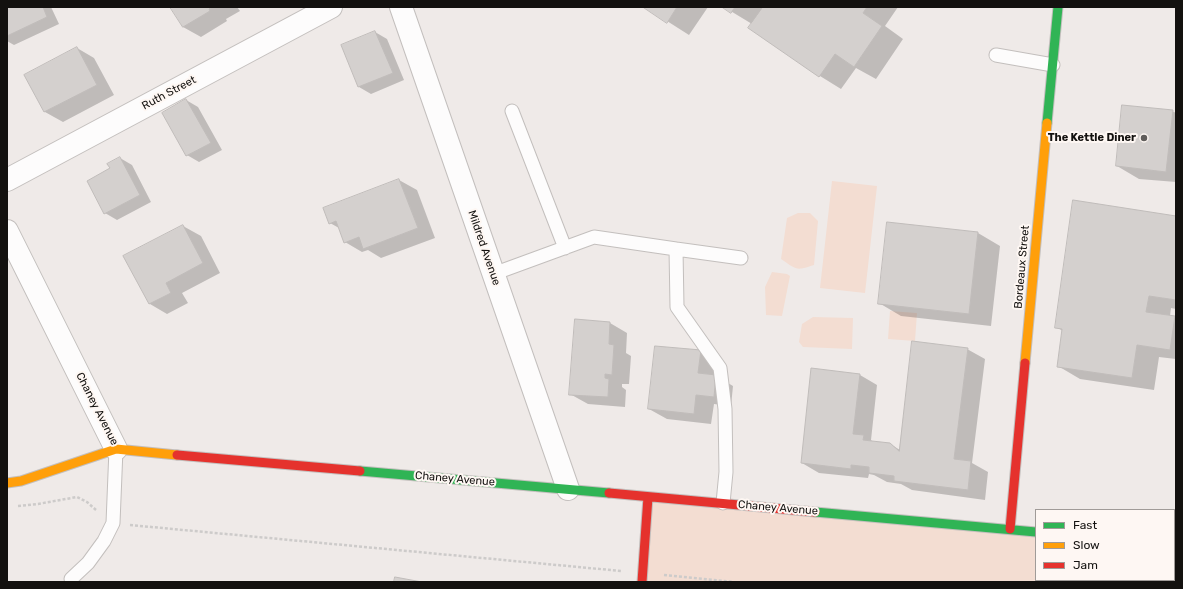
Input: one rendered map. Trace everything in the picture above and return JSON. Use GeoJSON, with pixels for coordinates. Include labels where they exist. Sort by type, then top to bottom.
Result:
{"type":"FeatureCollection","features":[{"type":"Feature","properties":{"kind":"main road","name":"Bordeaux Street"},"geometry":{"type":"LineString","coordinates":[[1010,529],[1058,7]]}},
{"type":"Feature","properties":{"kind":"main road","name":"Chaney Avenue"},"geometry":{"type":"LineString","coordinates":[[116,449],[1035,532]]}},
{"type":"Feature","properties":{"kind":"main road"},"geometry":{"type":"LineString","coordinates":[[7,483],[21,481],[116,449]]}},
{"type":"Feature","properties":{"kind":"main road"},"geometry":{"type":"LineString","coordinates":[[642,577],[648,497]]}},
{"type":"Feature","properties":{"kind":"street","name":"Ruth Street"},"geometry":{"type":"LineString","coordinates":[[7,180],[331,7]]}},
{"type":"Feature","properties":{"kind":"street","name":"Mildred Avenue"},"geometry":{"type":"LineString","coordinates":[[401,7],[568,489]]}},
{"type":"Feature","properties":{"kind":"street","name":"Chaney Avenue"},"geometry":{"type":"LineString","coordinates":[[7,231],[116,449]]}},
{"type":"Feature","properties":{"kind":"lane"},"geometry":{"type":"LineString","coordinates":[[996,55],[1053,65]]}},
{"type":"Feature","properties":{"kind":"lane"},"geometry":{"type":"LineString","coordinates":[[512,111],[565,248]]}},
{"type":"Feature","properties":{"kind":"lane"},"geometry":{"type":"LineString","coordinates":[[493,274],[594,237],[741,258]]}},
{"type":"Feature","properties":{"kind":"lane"},"geometry":{"type":"LineString","coordinates":[[676,249],[677,307],[720,368],[725,409],[726,472],[723,503]]}},
{"type":"Feature","properties":{"kind":"lane"},"geometry":{"type":"LineString","coordinates":[[71,579],[88,563],[104,541],[113,523],[116,449]]}},
{"type":"Feature","properties":{"kind":"path"},"geometry":{"type":"LineString","coordinates":[[16,506],[38,504],[77,497],[87,502],[104,518],[113,523],[642,577],[733,582]]}},
{"type":"Feature","properties":{"kind":"shaded area"},"geometry":{"type":"Polygon","coordinates":[[[832,181],[877,186],[865,293],[820,288],[832,181]]]}},
{"type":"Feature","properties":{"kind":"shaded area"},"geometry":{"type":"Polygon","coordinates":[[[798,213],[810,213],[818,221],[814,265],[800,269],[781,259],[787,218],[798,213]]]}},
{"type":"Feature","properties":{"kind":"shaded area"},"geometry":{"type":"Polygon","coordinates":[[[772,272],[787,274],[790,276],[782,316],[766,315],[765,287],[772,272]]]}},
{"type":"Feature","properties":{"kind":"shaded area"},"geometry":{"type":"Polygon","coordinates":[[[890,311],[917,313],[915,341],[888,339],[890,311]]]}},
{"type":"Feature","properties":{"kind":"shaded area"},"geometry":{"type":"Polygon","coordinates":[[[813,317],[853,318],[852,349],[803,347],[799,342],[802,324],[813,317]]]}},
{"type":"Feature","properties":{"kind":"shaded area"},"geometry":{"type":"Polygon","coordinates":[[[648,497],[1035,532],[1035,581],[1175,581],[1176,548],[1176,582],[642,582],[648,497]]]}},
{"type":"Feature","properties":{"kind":"building"},"geometry":{"type":"Polygon","coordinates":[[[7,7],[43,7],[47,17],[7,36],[7,7]]]}},
{"type":"Feature","properties":{"kind":"building"},"geometry":{"type":"Polygon","coordinates":[[[170,7],[212,7],[209,9],[210,11],[183,27],[170,7]]]}},
{"type":"Feature","properties":{"kind":"building"},"geometry":{"type":"Polygon","coordinates":[[[643,7],[677,7],[667,23],[643,7]]]}},
{"type":"Feature","properties":{"kind":"building"},"geometry":{"type":"Polygon","coordinates":[[[722,7],[735,7],[731,13],[722,7]]]}},
{"type":"Feature","properties":{"kind":"building"},"geometry":{"type":"Polygon","coordinates":[[[763,7],[867,7],[863,13],[882,26],[854,67],[835,54],[819,77],[748,28],[763,7]]]}},
{"type":"Feature","properties":{"kind":"building"},"geometry":{"type":"Polygon","coordinates":[[[375,31],[393,73],[358,87],[341,45],[375,31]]]}},
{"type":"Feature","properties":{"kind":"building"},"geometry":{"type":"Polygon","coordinates":[[[77,47],[97,85],[44,112],[24,75],[77,47]]]}},
{"type":"Feature","properties":{"kind":"building"},"geometry":{"type":"Polygon","coordinates":[[[186,99],[211,143],[186,156],[162,113],[186,99]]]}},
{"type":"Feature","properties":{"kind":"building","name":"The Kettle Diner"},"geometry":{"type":"Polygon","coordinates":[[[1122,105],[1173,110],[1166,172],[1116,166],[1122,105]]]}},
{"type":"Feature","properties":{"kind":"building"},"geometry":{"type":"Polygon","coordinates":[[[120,157],[140,195],[104,214],[87,181],[110,168],[107,164],[120,157]]]}},
{"type":"Feature","properties":{"kind":"building"},"geometry":{"type":"Polygon","coordinates":[[[399,179],[418,228],[363,249],[359,237],[344,243],[336,221],[329,224],[323,208],[399,179]]]}},
{"type":"Feature","properties":{"kind":"building"},"geometry":{"type":"Polygon","coordinates":[[[1073,200],[1176,216],[1176,300],[1149,296],[1146,312],[1175,316],[1170,350],[1137,345],[1132,378],[1057,367],[1062,329],[1055,328],[1073,200]]]}},
{"type":"Feature","properties":{"kind":"building"},"geometry":{"type":"Polygon","coordinates":[[[887,222],[978,232],[969,314],[878,304],[887,222]]]}},
{"type":"Feature","properties":{"kind":"building"},"geometry":{"type":"Polygon","coordinates":[[[183,225],[203,263],[166,283],[171,293],[149,304],[123,256],[183,225]]]}},
{"type":"Feature","properties":{"kind":"building"},"geometry":{"type":"Polygon","coordinates":[[[575,319],[610,322],[609,344],[614,345],[612,375],[605,374],[605,378],[609,379],[608,397],[569,395],[575,319]]]}},
{"type":"Feature","properties":{"kind":"building"},"geometry":{"type":"Polygon","coordinates":[[[912,341],[968,348],[954,459],[971,461],[968,490],[894,481],[894,476],[869,473],[869,467],[851,465],[851,469],[801,463],[811,368],[860,374],[853,434],[864,435],[863,440],[890,443],[899,451],[912,341]]]}},
{"type":"Feature","properties":{"kind":"building"},"geometry":{"type":"Polygon","coordinates":[[[655,346],[701,350],[698,373],[716,375],[714,397],[696,395],[694,414],[648,409],[655,346]]]}},
{"type":"Feature","properties":{"kind":"building"},"geometry":{"type":"Polygon","coordinates":[[[395,577],[422,582],[394,582],[395,577]]]}},
{"type":"Feature","properties":{"kind":"traffic: fast"},"geometry":{"type":"LineString","coordinates":[[1047,123],[1058,7]]}},
{"type":"Feature","properties":{"kind":"traffic: fast"},"geometry":{"type":"LineString","coordinates":[[360,471],[609,493]]}},
{"type":"Feature","properties":{"kind":"traffic: fast"},"geometry":{"type":"LineString","coordinates":[[815,512],[1035,532]]}},
{"type":"Feature","properties":{"kind":"traffic: slow"},"geometry":{"type":"LineString","coordinates":[[1025,363],[1047,123]]}},
{"type":"Feature","properties":{"kind":"traffic: slow"},"geometry":{"type":"LineString","coordinates":[[7,483],[21,481],[116,449],[177,455]]}},
{"type":"Feature","properties":{"kind":"traffic: jam"},"geometry":{"type":"LineString","coordinates":[[1010,529],[1025,363]]}},
{"type":"Feature","properties":{"kind":"traffic: jam"},"geometry":{"type":"LineString","coordinates":[[177,455],[360,471]]}},
{"type":"Feature","properties":{"kind":"traffic: jam"},"geometry":{"type":"LineString","coordinates":[[609,493],[815,512]]}},
{"type":"Feature","properties":{"kind":"traffic: jam"},"geometry":{"type":"LineString","coordinates":[[642,582],[648,497]]}},
{"type":"Feature","properties":{"kind":"place","name":"The Kettle Diner"},"geometry":{"type":"Point","coordinates":[1144,138]}}]}
